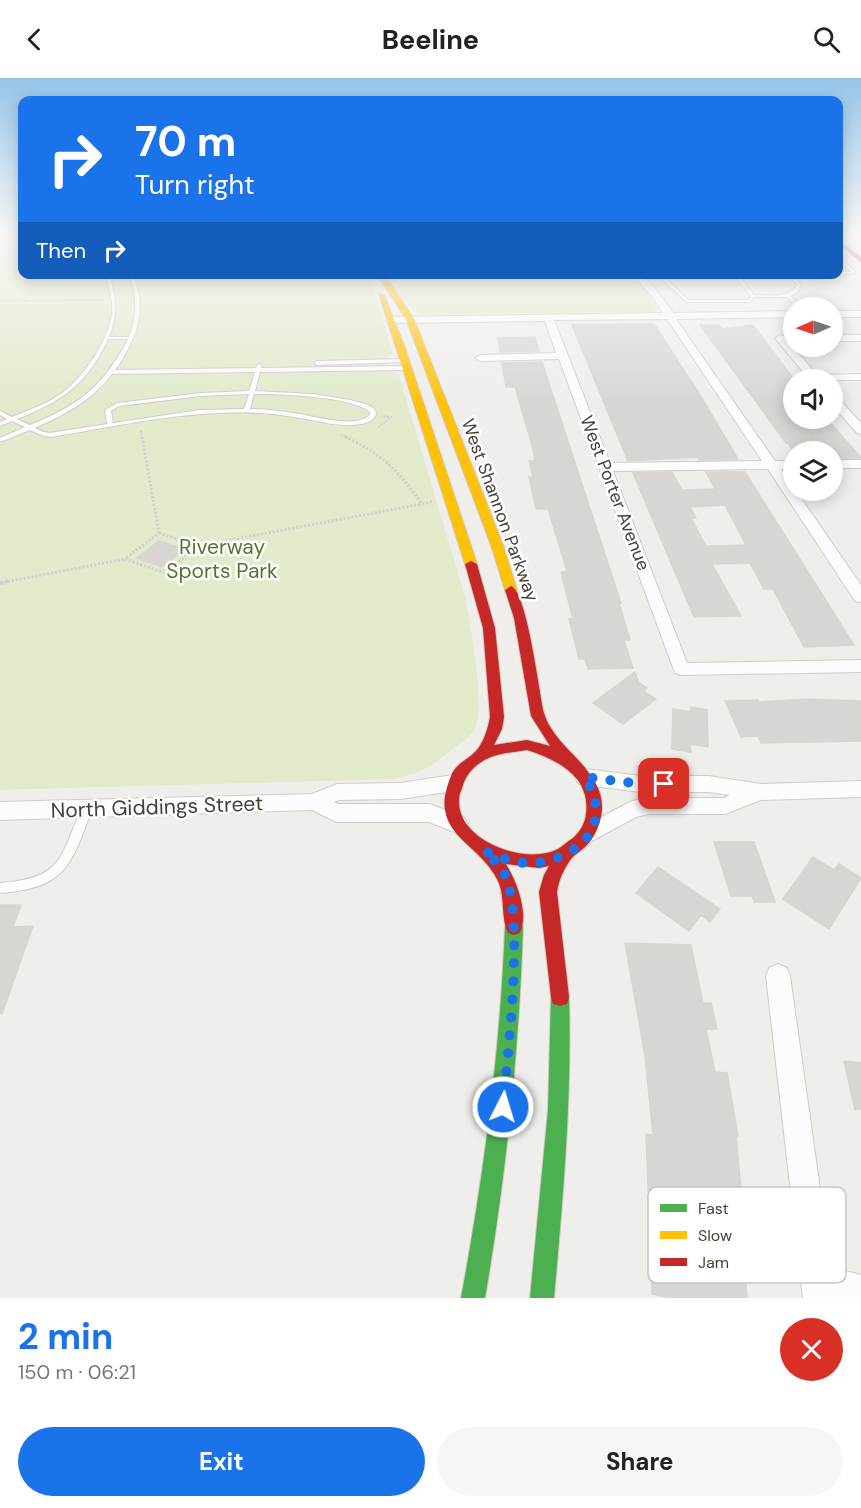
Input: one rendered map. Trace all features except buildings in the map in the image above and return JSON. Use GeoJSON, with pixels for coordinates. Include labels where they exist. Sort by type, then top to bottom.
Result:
{"type":"FeatureCollection","features":[{"type":"Feature","properties":{"kind":"street","name":"West Shannon Parkway"},"geometry":{"type":"LineString","coordinates":[[380,291],[478,582],[489,628],[497,717],[495,729],[483,752]]}},
{"type":"Feature","properties":{"kind":"street","name":"West Shannon Parkway"},"geometry":{"type":"LineString","coordinates":[[391,291],[410,319],[510,582],[520,618],[538,716],[550,736],[570,761]]}},
{"type":"Feature","properties":{"kind":"street"},"geometry":{"type":"LineString","coordinates":[[652,291],[861,597]]}},
{"type":"Feature","properties":{"kind":"street"},"geometry":{"type":"LineString","coordinates":[[843,314],[861,314]]}},
{"type":"Feature","properties":{"kind":"street"},"geometry":{"type":"LineString","coordinates":[[391,320],[783,315]]}},
{"type":"Feature","properties":{"kind":"street","name":"West Porter Avenue"},"geometry":{"type":"LineString","coordinates":[[548,317],[681,669],[861,666]]}},
{"type":"Feature","properties":{"kind":"street"},"geometry":{"type":"LineString","coordinates":[[843,338],[861,338]]}},
{"type":"Feature","properties":{"kind":"street"},"geometry":{"type":"LineString","coordinates":[[480,358],[563,356]]}},
{"type":"Feature","properties":{"kind":"street"},"geometry":{"type":"LineString","coordinates":[[797,357],[807,369]]}},
{"type":"Feature","properties":{"kind":"street"},"geometry":{"type":"LineString","coordinates":[[405,364],[414,364],[420,370],[433,407],[446,415]]}},
{"type":"Feature","properties":{"kind":"street"},"geometry":{"type":"LineString","coordinates":[[843,378],[861,377]]}},
{"type":"Feature","properties":{"kind":"street"},"geometry":{"type":"LineString","coordinates":[[843,410],[859,427]]}},
{"type":"Feature","properties":{"kind":"street"},"geometry":{"type":"LineString","coordinates":[[843,464],[861,464]]}},
{"type":"Feature","properties":{"kind":"street"},"geometry":{"type":"LineString","coordinates":[[605,467],[783,465]]}},
{"type":"Feature","properties":{"kind":"street"},"geometry":{"type":"LineString","coordinates":[[476,1296],[487,1232],[503,1107],[513,982],[514,924],[510,891],[503,871],[484,851],[468,839],[457,824],[452,810],[453,783],[465,766],[483,752],[504,746],[526,745],[549,751],[570,761],[585,777],[594,795],[596,814],[590,833]]}},
{"type":"Feature","properties":{"kind":"street"},"geometry":{"type":"LineString","coordinates":[[585,777],[641,784],[709,784],[761,792],[861,789]]}},
{"type":"Feature","properties":{"kind":"street","name":"North Giddings Street"},"geometry":{"type":"LineString","coordinates":[[0,811],[314,802],[337,792],[400,791],[453,783]]}},
{"type":"Feature","properties":{"kind":"street"},"geometry":{"type":"LineString","coordinates":[[542,1298],[551,1204],[560,1047],[559,978],[549,885],[554,869],[565,855],[590,833],[632,808],[725,806],[761,792]]}},
{"type":"Feature","properties":{"kind":"street","name":"North Giddings Street"},"geometry":{"type":"LineString","coordinates":[[314,802],[336,813],[430,813],[457,824]]}},
{"type":"Feature","properties":{"kind":"street"},"geometry":{"type":"LineString","coordinates":[[484,851],[504,859],[525,863],[546,861],[565,855]]}},
{"type":"Feature","properties":{"kind":"street"},"geometry":{"type":"LineString","coordinates":[[778,976],[805,1187]]}},
{"type":"Feature","properties":{"kind":"street"},"geometry":{"type":"LineString","coordinates":[[818,1288],[861,1291]]}},
{"type":"Feature","properties":{"kind":"lane"},"geometry":{"type":"LineString","coordinates":[[0,424],[49,403],[68,391],[83,375],[105,339],[114,315],[113,291]]}},
{"type":"Feature","properties":{"kind":"lane"},"geometry":{"type":"LineString","coordinates":[[0,440],[83,401],[103,385],[131,338],[139,303],[137,291]]}},
{"type":"Feature","properties":{"kind":"lane"},"geometry":{"type":"LineString","coordinates":[[676,291],[687,301],[750,301],[753,296]]}},
{"type":"Feature","properties":{"kind":"lane"},"geometry":{"type":"LineString","coordinates":[[749,291],[753,296]]}},
{"type":"Feature","properties":{"kind":"lane"},"geometry":{"type":"LineString","coordinates":[[753,296],[788,296],[793,291]]}},
{"type":"Feature","properties":{"kind":"lane"},"geometry":{"type":"LineString","coordinates":[[105,339],[131,338]]}},
{"type":"Feature","properties":{"kind":"lane"},"geometry":{"type":"LineString","coordinates":[[114,369],[405,364]]}},
{"type":"Feature","properties":{"kind":"lane"},"geometry":{"type":"LineString","coordinates":[[247,410],[259,367]]}},
{"type":"Feature","properties":{"kind":"lane"},"geometry":{"type":"LineString","coordinates":[[0,413],[29,428],[50,435],[180,414],[247,410],[291,414],[349,424],[370,419],[374,413],[371,408],[363,405],[332,398],[253,392],[190,395],[117,405],[108,410],[110,424]]}},
{"type":"Feature","properties":{"kind":"lane"},"geometry":{"type":"LineString","coordinates":[[0,888],[32,884],[46,879],[58,870],[68,859],[87,809]]}},
{"type":"Feature","properties":{"kind":"path"},"geometry":{"type":"LineString","coordinates":[[23,301],[32,291]]}},
{"type":"Feature","properties":{"kind":"path"},"geometry":{"type":"LineString","coordinates":[[0,301],[114,298]]}},
{"type":"Feature","properties":{"kind":"path"},"geometry":{"type":"LineString","coordinates":[[141,429],[159,533]]}},
{"type":"Feature","properties":{"kind":"path"},"geometry":{"type":"LineString","coordinates":[[341,435],[371,448],[395,466],[422,504]]}},
{"type":"Feature","properties":{"kind":"path"},"geometry":{"type":"LineString","coordinates":[[124,559],[165,573],[198,546],[435,501]]}},
{"type":"Feature","properties":{"kind":"path"},"geometry":{"type":"LineString","coordinates":[[159,533],[198,546]]}},
{"type":"Feature","properties":{"kind":"path"},"geometry":{"type":"LineString","coordinates":[[0,583],[124,559],[159,533]]}},
{"type":"Feature","properties":{"kind":"green space","name":"Riverway Sports Park"},"geometry":{"type":"Polygon","coordinates":[[[0,291],[374,291],[393,354],[385,359],[388,371],[399,375],[465,597],[478,682],[478,715],[474,730],[424,770],[393,779],[0,790],[0,291]]]}},
{"type":"Feature","properties":{"kind":"green space"},"geometry":{"type":"Polygon","coordinates":[[[397,291],[645,291],[658,309],[652,312],[420,314],[404,302],[397,291]]]}},
{"type":"Feature","properties":{"kind":"traffic: fast"},"geometry":{"type":"LineString","coordinates":[[473,1298],[489,1206],[501,1113],[510,1020],[514,927]]}},
{"type":"Feature","properties":{"kind":"traffic: fast"},"geometry":{"type":"LineString","coordinates":[[542,1298],[559,1110],[560,997]]}},
{"type":"Feature","properties":{"kind":"traffic: slow"},"geometry":{"type":"LineString","coordinates":[[391,291],[410,319],[497,545],[511,590]]}},
{"type":"Feature","properties":{"kind":"traffic: slow"},"geometry":{"type":"LineString","coordinates":[[381,295],[400,345],[471,564]]}},
{"type":"Feature","properties":{"kind":"traffic: jam"},"geometry":{"type":"LineString","coordinates":[[471,564],[489,628],[497,717],[495,729],[483,752]]}},
{"type":"Feature","properties":{"kind":"traffic: jam"},"geometry":{"type":"LineString","coordinates":[[511,590],[520,618],[538,716],[550,736],[570,761]]}},
{"type":"Feature","properties":{"kind":"traffic: jam"},"geometry":{"type":"LineString","coordinates":[[527,745],[547,750],[565,759],[583,775],[593,796],[593,818],[582,840],[563,855],[539,861],[514,860],[489,852],[469,838],[455,820],[451,799],[459,775],[473,760],[491,751],[527,745]]}},
{"type":"Feature","properties":{"kind":"traffic: jam"},"geometry":{"type":"LineString","coordinates":[[484,851],[505,877],[513,904],[514,927]]}},
{"type":"Feature","properties":{"kind":"traffic: jam"},"geometry":{"type":"LineString","coordinates":[[560,997],[548,892],[552,875],[565,855]]}},
{"type":"Feature","properties":{"kind":"route"},"geometry":{"type":"LineString","coordinates":[[503,1107],[512,994],[514,924],[510,891],[503,871],[484,851],[504,859],[525,863],[546,861],[565,855],[579,845],[590,833],[596,814],[594,795],[585,777],[641,784],[664,784]]}}]}
